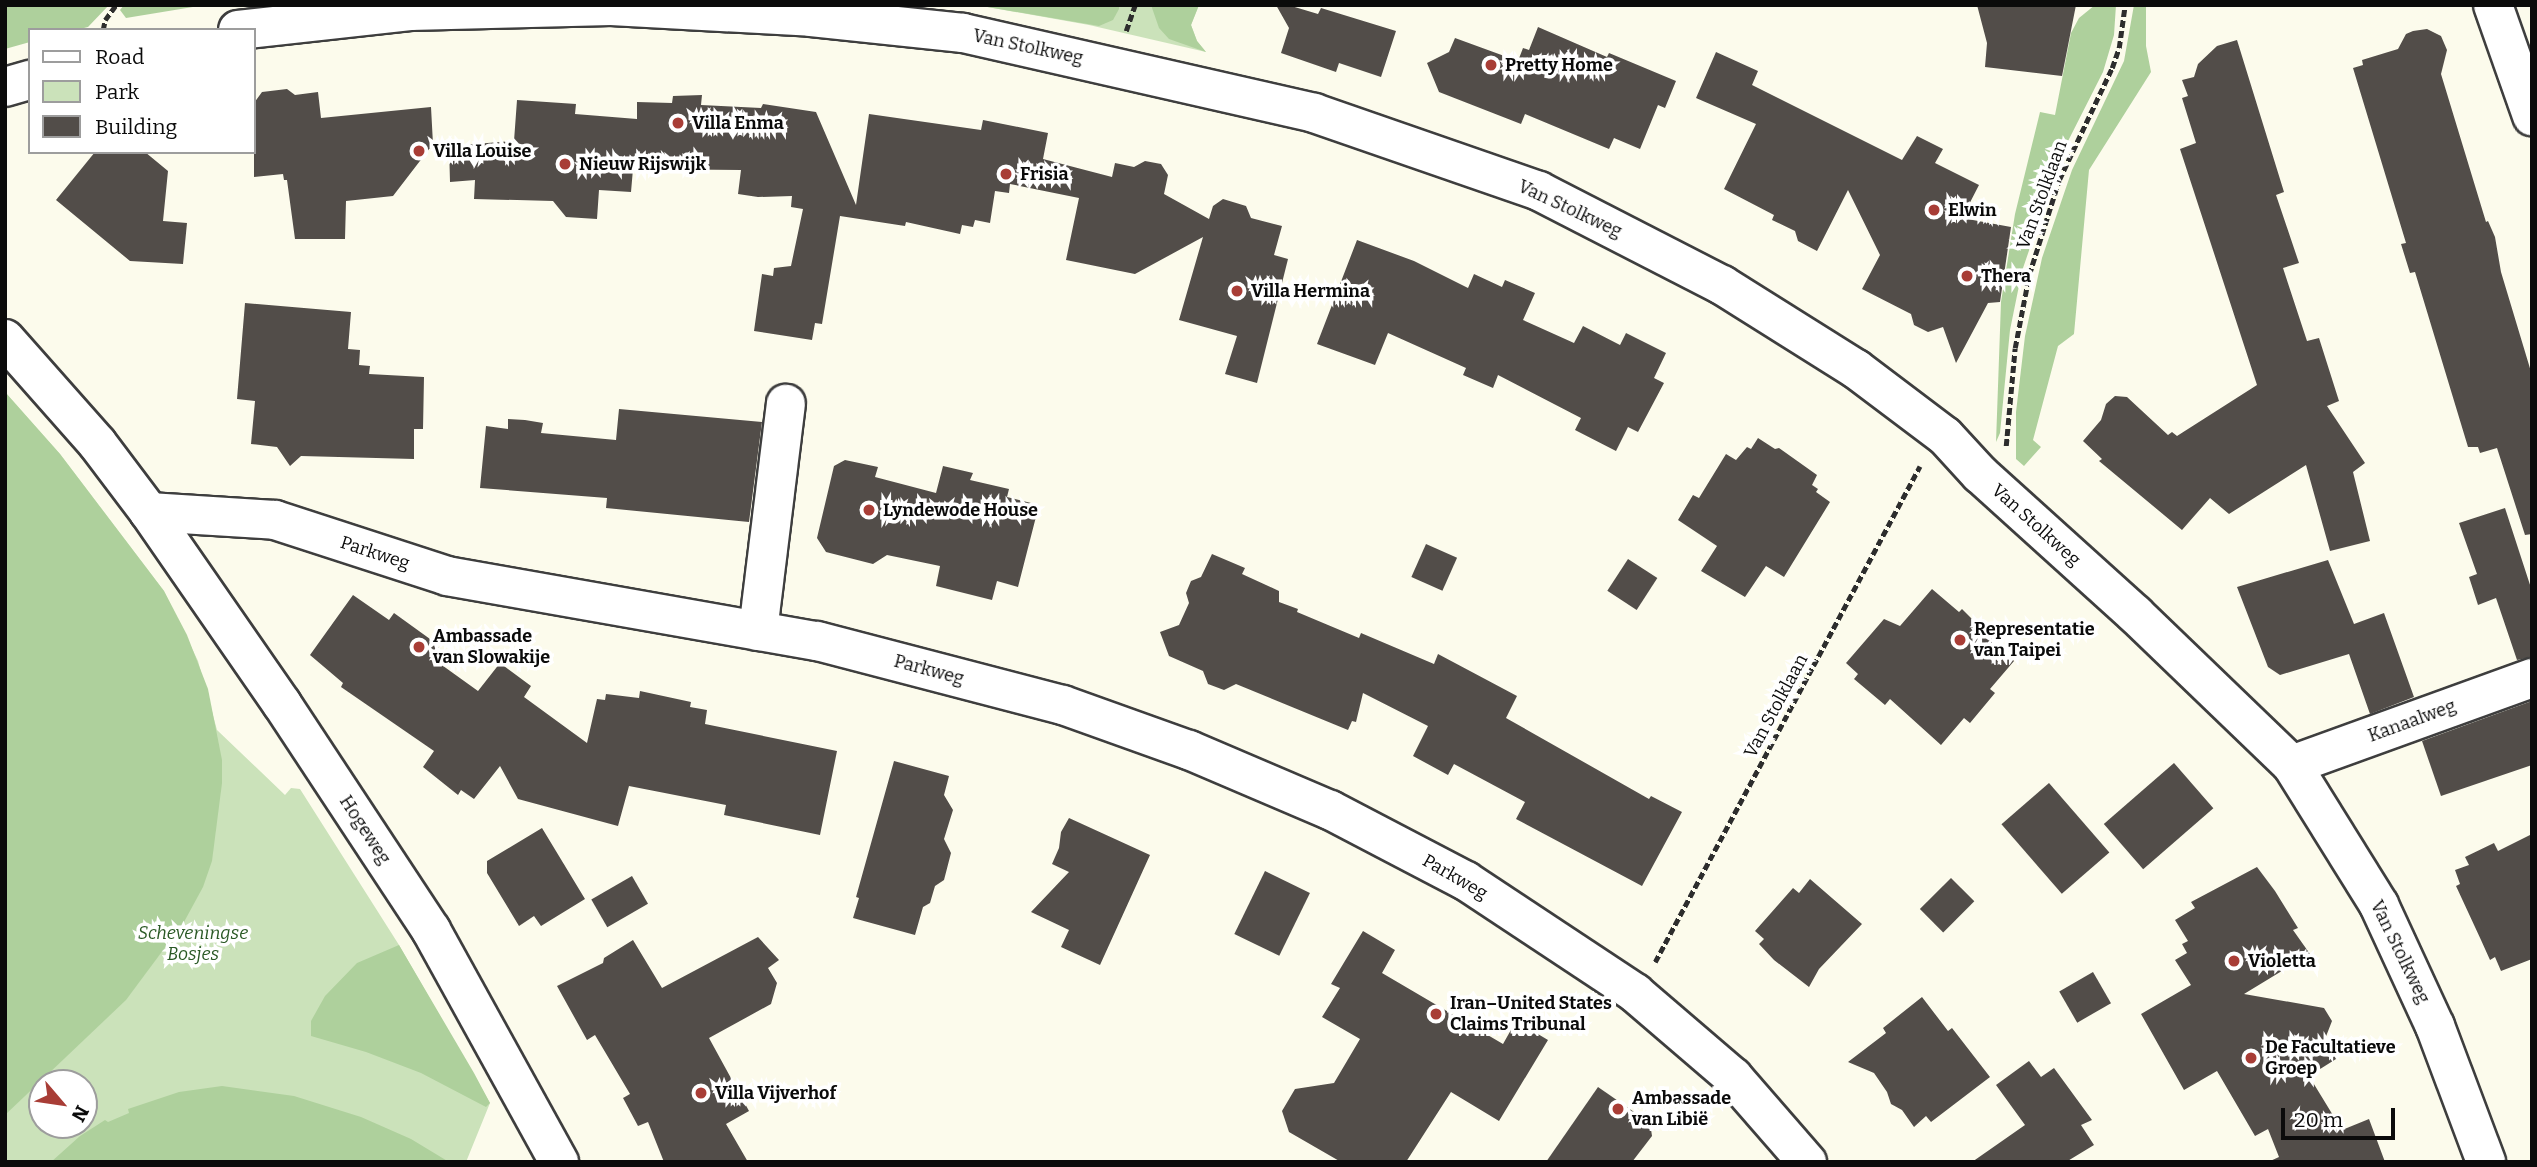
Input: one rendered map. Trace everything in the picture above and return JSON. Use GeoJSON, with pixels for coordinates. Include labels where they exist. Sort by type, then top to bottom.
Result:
{"type":"FeatureCollection","features":[{"type":"Feature","properties":{"kind":"street"},"geometry":{"type":"LineString","coordinates":[[2493,5],[2532,116]]}},
{"type":"Feature","properties":{"kind":"street","name":"Van Stolkweg"},"geometry":{"type":"LineString","coordinates":[[256,28],[410,11],[611,6],[811,17],[963,33],[1113,65],[1314,113],[1539,191],[1722,285],[1856,369],[1945,436],[1980,474],[2134,614],[2292,765],[2379,905],[2435,1026],[2486,1162]]}},
{"type":"Feature","properties":{"kind":"street"},"geometry":{"type":"LineString","coordinates":[[5,87],[28,81]]}},
{"type":"Feature","properties":{"kind":"street"},"geometry":{"type":"LineString","coordinates":[[5,339],[97,443],[149,512]]}},
{"type":"Feature","properties":{"kind":"street"},"geometry":{"type":"LineString","coordinates":[[758,631],[786,404]]}},
{"type":"Feature","properties":{"kind":"street","name":"Parkweg"},"geometry":{"type":"LineString","coordinates":[[149,512],[275,520],[447,576],[817,641],[1063,705],[1189,750],[1330,810],[1466,881],[1635,993],[1733,1077],[1807,1162]]}},
{"type":"Feature","properties":{"kind":"street","name":"Hogeweg"},"geometry":{"type":"LineString","coordinates":[[149,512],[282,704],[431,930],[559,1162]]}},
{"type":"Feature","properties":{"kind":"street","name":"Kanaalweg"},"geometry":{"type":"LineString","coordinates":[[2292,765],[2532,678]]}},
{"type":"Feature","properties":{"kind":"path"},"geometry":{"type":"LineString","coordinates":[[103,28],[105,19],[116,5]]}},
{"type":"Feature","properties":{"kind":"path","name":"Van Stolklaan"},"geometry":{"type":"LineString","coordinates":[[1980,474],[2006,446],[2015,348],[2029,275],[2059,180],[2112,68],[2119,48],[2125,5]]}},
{"type":"Feature","properties":{"kind":"path","name":"Van Stolklaan"},"geometry":{"type":"LineString","coordinates":[[1635,993],[1660,954],[1913,474],[1945,436]]}},
{"type":"Feature","properties":{"kind":"green space"},"geometry":{"type":"Polygon","coordinates":[[[5,5],[109,5],[88,27],[28,28],[28,43],[5,49],[5,5]]]}},
{"type":"Feature","properties":{"kind":"green space"},"geometry":{"type":"Polygon","coordinates":[[[124,5],[205,5],[126,18],[120,10],[124,5]]]}},
{"type":"Feature","properties":{"kind":"green space"},"geometry":{"type":"Polygon","coordinates":[[[976,5],[1199,5],[1191,25],[1197,41],[1206,52],[1089,25],[976,5]]]}},
{"type":"Feature","properties":{"kind":"green space"},"geometry":{"type":"Polygon","coordinates":[[[976,5],[1119,5],[1119,9],[1113,20],[1099,26],[976,5]]]}},
{"type":"Feature","properties":{"kind":"green space"},"geometry":{"type":"Polygon","coordinates":[[[1151,5],[1199,5],[1191,25],[1197,41],[1206,52],[1169,39],[1159,28],[1151,5]]]}},
{"type":"Feature","properties":{"kind":"green space"},"geometry":{"type":"Polygon","coordinates":[[[2095,5],[2116,5],[2114,35],[2103,72],[2063,151],[2022,271],[2010,330],[2000,433],[1996,442],[2001,302],[2015,214],[2040,112],[2055,115],[2071,33],[2079,18],[2095,5]]]}},
{"type":"Feature","properties":{"kind":"green space"},"geometry":{"type":"Polygon","coordinates":[[[2134,5],[2146,5],[2146,46],[2151,72],[2089,170],[2074,334],[2058,346],[2033,440],[2041,447],[2024,466],[2016,459],[2016,412],[2025,336],[2042,258],[2072,170],[2124,61],[2134,5]]]}},
{"type":"Feature","properties":{"kind":"green space","name":"Scheveningse Bosjes"},"geometry":{"type":"Polygon","coordinates":[[[5,392],[60,454],[164,591],[198,661],[217,730],[285,795],[291,788],[300,789],[399,945],[490,1103],[466,1162],[5,1162],[5,392]]]}},
{"type":"Feature","properties":{"kind":"green space"},"geometry":{"type":"Polygon","coordinates":[[[5,392],[60,454],[164,591],[187,635],[208,689],[222,760],[222,783],[212,861],[203,887],[184,922],[126,1000],[53,1069],[28,1069],[28,1093],[5,1115],[5,392]]]}},
{"type":"Feature","properties":{"kind":"green space"},"geometry":{"type":"Polygon","coordinates":[[[399,945],[474,1073],[490,1103],[486,1107],[421,1073],[366,1052],[311,1036],[311,1021],[325,996],[357,963],[399,945]]]}},
{"type":"Feature","properties":{"kind":"green space"},"geometry":{"type":"Polygon","coordinates":[[[222,1086],[294,1096],[361,1117],[411,1139],[449,1162],[51,1162],[77,1139],[98,1139],[98,1124],[105,1120],[108,1122],[129,1113],[128,1109],[179,1092],[222,1086]]]}},
{"type":"Feature","properties":{"kind":"building"},"geometry":{"type":"Polygon","coordinates":[[[1276,5],[1288,5],[1318,14],[1321,8],[1396,31],[1381,77],[1339,63],[1336,72],[1281,53],[1289,28],[1276,5]]]}},
{"type":"Feature","properties":{"kind":"building"},"geometry":{"type":"Polygon","coordinates":[[[1977,5],[2076,5],[2062,76],[1985,67],[1987,43],[1977,5]]]}},
{"type":"Feature","properties":{"kind":"building"},"geometry":{"type":"Polygon","coordinates":[[[1538,27],[1607,57],[1609,53],[1676,81],[1665,108],[1658,105],[1640,149],[1614,138],[1609,149],[1525,114],[1521,124],[1439,92],[1427,63],[1449,52],[1455,38],[1518,61],[1523,48],[1529,50],[1538,27]]]}},
{"type":"Feature","properties":{"kind":"building"},"geometry":{"type":"Polygon","coordinates":[[[2427,29],[2441,36],[2447,50],[2441,74],[2486,222],[2488,221],[2495,237],[2501,272],[2532,375],[2532,534],[2525,535],[2497,448],[2480,453],[2478,447],[2468,447],[2415,272],[2410,273],[2401,244],[2406,243],[2353,68],[2363,65],[2362,60],[2398,49],[2406,34],[2427,29]]]}},
{"type":"Feature","properties":{"kind":"building"},"geometry":{"type":"Polygon","coordinates":[[[2237,40],[2284,192],[2276,195],[2299,263],[2283,268],[2307,341],[2319,338],[2339,401],[2327,406],[2365,463],[2353,472],[2370,541],[2330,551],[2306,465],[2229,514],[2210,498],[2182,530],[2099,461],[2102,459],[2083,441],[2101,420],[2106,404],[2115,396],[2127,397],[2168,435],[2172,432],[2177,436],[2257,385],[2180,149],[2196,143],[2182,98],[2188,96],[2182,80],[2194,77],[2198,64],[2217,46],[2237,40]]]}},
{"type":"Feature","properties":{"kind":"building"},"geometry":{"type":"Polygon","coordinates":[[[1716,52],[1758,71],[1752,85],[1902,160],[1917,136],[1943,149],[1935,163],[1979,185],[1962,218],[2011,227],[2000,302],[1988,303],[1956,363],[1943,327],[1928,332],[1914,325],[1911,314],[1862,289],[1880,255],[1848,190],[1817,251],[1798,241],[1795,231],[1772,220],[1774,215],[1724,189],[1756,124],[1696,98],[1716,52]]]}},
{"type":"Feature","properties":{"kind":"building"},"geometry":{"type":"Polygon","coordinates":[[[287,89],[295,95],[318,92],[321,118],[431,107],[433,144],[393,196],[346,201],[345,239],[295,239],[287,180],[284,180],[283,174],[254,177],[256,100],[262,92],[287,89]]]}},
{"type":"Feature","properties":{"kind":"building"},"geometry":{"type":"Polygon","coordinates":[[[702,95],[701,105],[761,108],[763,104],[816,112],[856,205],[869,114],[981,130],[983,120],[1048,133],[1043,159],[1112,177],[1115,163],[1134,167],[1145,161],[1161,164],[1168,175],[1164,194],[1209,219],[1213,206],[1223,199],[1246,206],[1251,218],[1282,226],[1274,255],[1288,259],[1257,383],[1225,374],[1237,336],[1179,320],[1203,237],[1135,274],[1066,260],[1079,198],[1010,184],[1009,193],[995,191],[990,223],[975,220],[973,227],[962,225],[960,234],[906,222],[905,226],[840,216],[822,324],[815,323],[812,340],[754,331],[762,274],[773,276],[774,268],[791,266],[803,209],[791,207],[792,196],[758,197],[738,194],[741,170],[633,169],[631,192],[599,190],[597,219],[566,217],[553,201],[474,199],[475,180],[450,182],[449,146],[514,141],[517,100],[576,104],[575,114],[637,119],[637,102],[672,103],[673,96],[702,95]]]}},
{"type":"Feature","properties":{"kind":"building"},"geometry":{"type":"Polygon","coordinates":[[[93,154],[147,154],[168,171],[163,221],[187,223],[183,264],[130,261],[56,200],[93,154]]]}},
{"type":"Feature","properties":{"kind":"building"},"geometry":{"type":"Polygon","coordinates":[[[1357,240],[1414,261],[1468,288],[1474,274],[1502,287],[1505,280],[1535,293],[1523,320],[1574,343],[1583,326],[1620,345],[1626,333],[1666,353],[1654,378],[1664,383],[1638,432],[1628,427],[1616,451],[1575,430],[1581,418],[1498,375],[1493,388],[1463,375],[1466,368],[1388,333],[1375,365],[1317,344],[1357,240]]]}},
{"type":"Feature","properties":{"kind":"building"},"geometry":{"type":"Polygon","coordinates":[[[245,303],[351,312],[348,349],[360,350],[359,365],[370,366],[369,374],[424,377],[423,429],[414,429],[414,459],[301,456],[290,466],[277,447],[251,444],[255,401],[237,399],[245,303]]]}},
{"type":"Feature","properties":{"kind":"building"},"geometry":{"type":"Polygon","coordinates":[[[619,409],[762,422],[749,522],[606,508],[607,498],[480,488],[486,426],[508,429],[508,419],[525,420],[543,423],[541,433],[616,440],[619,409]]]}},
{"type":"Feature","properties":{"kind":"building"},"geometry":{"type":"Polygon","coordinates":[[[1758,438],[1775,449],[1779,448],[1817,475],[1812,485],[1818,489],[1816,492],[1830,502],[1784,577],[1766,566],[1745,597],[1701,571],[1717,546],[1678,520],[1693,495],[1699,498],[1726,454],[1736,460],[1747,447],[1751,449],[1758,438]]]}},
{"type":"Feature","properties":{"kind":"building"},"geometry":{"type":"Polygon","coordinates":[[[845,460],[878,467],[875,477],[936,493],[943,466],[973,473],[970,480],[1009,489],[1007,497],[1039,505],[1018,587],[997,581],[992,600],[936,586],[940,566],[887,555],[873,564],[826,552],[817,538],[834,466],[845,460]]]}},
{"type":"Feature","properties":{"kind":"building"},"geometry":{"type":"Polygon","coordinates":[[[2505,508],[2532,591],[2532,657],[2517,660],[2496,598],[2478,605],[2469,577],[2477,574],[2459,523],[2505,508]]]}},
{"type":"Feature","properties":{"kind":"building"},"geometry":{"type":"Polygon","coordinates":[[[1426,544],[1457,558],[1442,591],[1411,577],[1426,544]]]}},
{"type":"Feature","properties":{"kind":"building"},"geometry":{"type":"Polygon","coordinates":[[[1212,554],[1245,568],[1242,574],[1279,591],[1279,602],[1298,609],[1297,612],[1359,638],[1361,633],[1434,664],[1438,654],[1517,696],[1506,718],[1649,799],[1651,796],[1682,812],[1642,886],[1516,819],[1525,802],[1454,764],[1448,775],[1413,756],[1428,726],[1363,693],[1356,722],[1352,721],[1348,730],[1236,684],[1224,690],[1208,684],[1203,671],[1169,656],[1160,632],[1179,625],[1189,603],[1186,593],[1191,581],[1201,577],[1212,554]]]}},
{"type":"Feature","properties":{"kind":"building"},"geometry":{"type":"Polygon","coordinates":[[[1628,559],[1657,578],[1637,610],[1607,591],[1628,559]]]}},
{"type":"Feature","properties":{"kind":"building"},"geometry":{"type":"Polygon","coordinates":[[[2328,560],[2354,624],[2384,613],[2414,697],[2370,714],[2349,654],[2280,675],[2268,667],[2237,587],[2328,560]]]}},
{"type":"Feature","properties":{"kind":"building"},"geometry":{"type":"Polygon","coordinates":[[[1932,589],[1959,612],[1962,609],[2014,661],[1990,689],[1995,693],[1970,723],[1964,718],[1941,745],[1890,699],[1885,705],[1854,679],[1858,674],[1846,663],[1884,619],[1900,626],[1932,589]]]}},
{"type":"Feature","properties":{"kind":"building"},"geometry":{"type":"Polygon","coordinates":[[[353,595],[389,620],[394,613],[430,639],[439,648],[432,658],[478,691],[500,663],[531,686],[524,697],[587,743],[597,699],[605,700],[606,694],[639,698],[640,691],[691,702],[690,707],[707,710],[705,724],[837,751],[820,835],[724,815],[726,805],[629,786],[618,826],[518,799],[500,766],[474,799],[461,790],[458,795],[423,767],[434,751],[341,687],[343,683],[310,655],[353,595]]]}},
{"type":"Feature","properties":{"kind":"building"},"geometry":{"type":"Polygon","coordinates":[[[2532,701],[2532,765],[2441,796],[2422,741],[2532,701]]]}},
{"type":"Feature","properties":{"kind":"building"},"geometry":{"type":"Polygon","coordinates":[[[894,761],[949,776],[944,795],[953,810],[944,839],[951,853],[944,880],[935,886],[930,903],[923,907],[915,935],[853,918],[859,898],[856,897],[894,761]]]}},
{"type":"Feature","properties":{"kind":"building"},"geometry":{"type":"Polygon","coordinates":[[[2174,763],[2213,808],[2143,869],[2104,824],[2174,763]]]}},
{"type":"Feature","properties":{"kind":"building"},"geometry":{"type":"Polygon","coordinates":[[[2049,783],[2109,852],[2062,894],[2001,824],[2049,783]]]}},
{"type":"Feature","properties":{"kind":"building"},"geometry":{"type":"Polygon","coordinates":[[[1069,818],[1150,855],[1100,965],[1061,947],[1069,930],[1031,912],[1069,872],[1052,864],[1059,848],[1061,832],[1069,818]]]}},
{"type":"Feature","properties":{"kind":"building"},"geometry":{"type":"Polygon","coordinates":[[[542,828],[585,899],[541,926],[534,916],[519,926],[487,873],[487,861],[542,828]]]}},
{"type":"Feature","properties":{"kind":"building"},"geometry":{"type":"Polygon","coordinates":[[[2532,834],[2532,959],[2501,971],[2495,957],[2490,960],[2456,886],[2460,884],[2455,870],[2469,865],[2465,857],[2494,843],[2498,851],[2532,834]]]}},
{"type":"Feature","properties":{"kind":"building"},"geometry":{"type":"Polygon","coordinates":[[[2257,867],[2298,928],[2293,930],[2310,954],[2244,994],[2324,1008],[2332,1021],[2325,1039],[2336,1059],[2309,1076],[2342,1130],[2369,1119],[2385,1162],[2268,1162],[2279,1157],[2268,1129],[2255,1136],[2217,1071],[2184,1090],[2141,1014],[2191,985],[2175,960],[2187,953],[2182,944],[2188,941],[2175,920],[2195,908],[2191,902],[2257,867]]]}},
{"type":"Feature","properties":{"kind":"building"},"geometry":{"type":"Polygon","coordinates":[[[1265,871],[1310,893],[1279,956],[1234,934],[1265,871]]]}},
{"type":"Feature","properties":{"kind":"building"},"geometry":{"type":"Polygon","coordinates":[[[632,876],[648,904],[607,927],[591,900],[632,876]]]}},
{"type":"Feature","properties":{"kind":"building"},"geometry":{"type":"Polygon","coordinates":[[[1951,878],[1974,901],[1943,932],[1920,909],[1951,878]]]}},
{"type":"Feature","properties":{"kind":"building"},"geometry":{"type":"Polygon","coordinates":[[[1810,879],[1862,924],[1819,969],[1809,987],[1774,960],[1759,944],[1764,939],[1755,931],[1793,888],[1799,893],[1810,879]]]}},
{"type":"Feature","properties":{"kind":"building"},"geometry":{"type":"Polygon","coordinates":[[[1363,931],[1395,950],[1382,973],[1503,1044],[1516,1021],[1548,1040],[1499,1121],[1451,1092],[1406,1162],[1341,1162],[1289,1132],[1282,1111],[1295,1089],[1334,1083],[1360,1039],[1322,1017],[1340,988],[1331,984],[1363,931]]]}},
{"type":"Feature","properties":{"kind":"building"},"geometry":{"type":"Polygon","coordinates":[[[758,937],[779,960],[768,968],[777,983],[771,1004],[709,1038],[749,1111],[726,1124],[748,1162],[664,1162],[648,1122],[638,1126],[623,1098],[630,1094],[595,1035],[587,1040],[557,986],[603,963],[604,958],[633,940],[662,988],[758,937]]]}},
{"type":"Feature","properties":{"kind":"building"},"geometry":{"type":"Polygon","coordinates":[[[2093,972],[2111,1003],[2077,1023],[2059,992],[2093,972]]]}},
{"type":"Feature","properties":{"kind":"building"},"geometry":{"type":"Polygon","coordinates":[[[1922,997],[1948,1031],[1952,1028],[1990,1077],[1931,1122],[1926,1116],[1914,1127],[1902,1110],[1891,1104],[1887,1092],[1874,1073],[1848,1062],[1886,1033],[1883,1028],[1922,997]]]}},
{"type":"Feature","properties":{"kind":"building"},"geometry":{"type":"Polygon","coordinates":[[[2029,1061],[2041,1077],[2054,1068],[2092,1120],[2081,1125],[2094,1145],[2066,1162],[1972,1162],[2025,1125],[1996,1085],[2029,1061]]]}},
{"type":"Feature","properties":{"kind":"building"},"geometry":{"type":"Polygon","coordinates":[[[1598,1087],[1650,1123],[1652,1136],[1632,1162],[1546,1162],[1598,1087]]]}},
{"type":"Feature","properties":{"kind":"place","name":"Pretty Home"},"geometry":{"type":"Point","coordinates":[1491,65]}},
{"type":"Feature","properties":{"kind":"place","name":"Villa Enma"},"geometry":{"type":"Point","coordinates":[678,123]}},
{"type":"Feature","properties":{"kind":"place","name":"Villa Louise"},"geometry":{"type":"Point","coordinates":[419,151]}},
{"type":"Feature","properties":{"kind":"place","name":"Nieuw Rijswijk"},"geometry":{"type":"Point","coordinates":[565,164]}},
{"type":"Feature","properties":{"kind":"place","name":"Frisia"},"geometry":{"type":"Point","coordinates":[1006,174]}},
{"type":"Feature","properties":{"kind":"place","name":"Elwin"},"geometry":{"type":"Point","coordinates":[1934,210]}},
{"type":"Feature","properties":{"kind":"place","name":"Thera"},"geometry":{"type":"Point","coordinates":[1967,276]}},
{"type":"Feature","properties":{"kind":"place","name":"Villa Hermina"},"geometry":{"type":"Point","coordinates":[1237,291]}},
{"type":"Feature","properties":{"kind":"place","name":"Lyndewode House"},"geometry":{"type":"Point","coordinates":[869,510]}},
{"type":"Feature","properties":{"kind":"place","name":"Representatie van Taipei"},"geometry":{"type":"Point","coordinates":[1960,640]}},
{"type":"Feature","properties":{"kind":"place","name":"Ambassade van Slowakije"},"geometry":{"type":"Point","coordinates":[419,647]}},
{"type":"Feature","properties":{"kind":"place","name":"Violetta"},"geometry":{"type":"Point","coordinates":[2234,961]}},
{"type":"Feature","properties":{"kind":"place","name":"Iran–United States Claims Tribunal"},"geometry":{"type":"Point","coordinates":[1436,1014]}},
{"type":"Feature","properties":{"kind":"place","name":"De Facultatieve Groep"},"geometry":{"type":"Point","coordinates":[2251,1058]}},
{"type":"Feature","properties":{"kind":"place","name":"Villa Vijverhof"},"geometry":{"type":"Point","coordinates":[701,1093]}},
{"type":"Feature","properties":{"kind":"place","name":"Ambassade van Libië"},"geometry":{"type":"Point","coordinates":[1618,1109]}}]}
